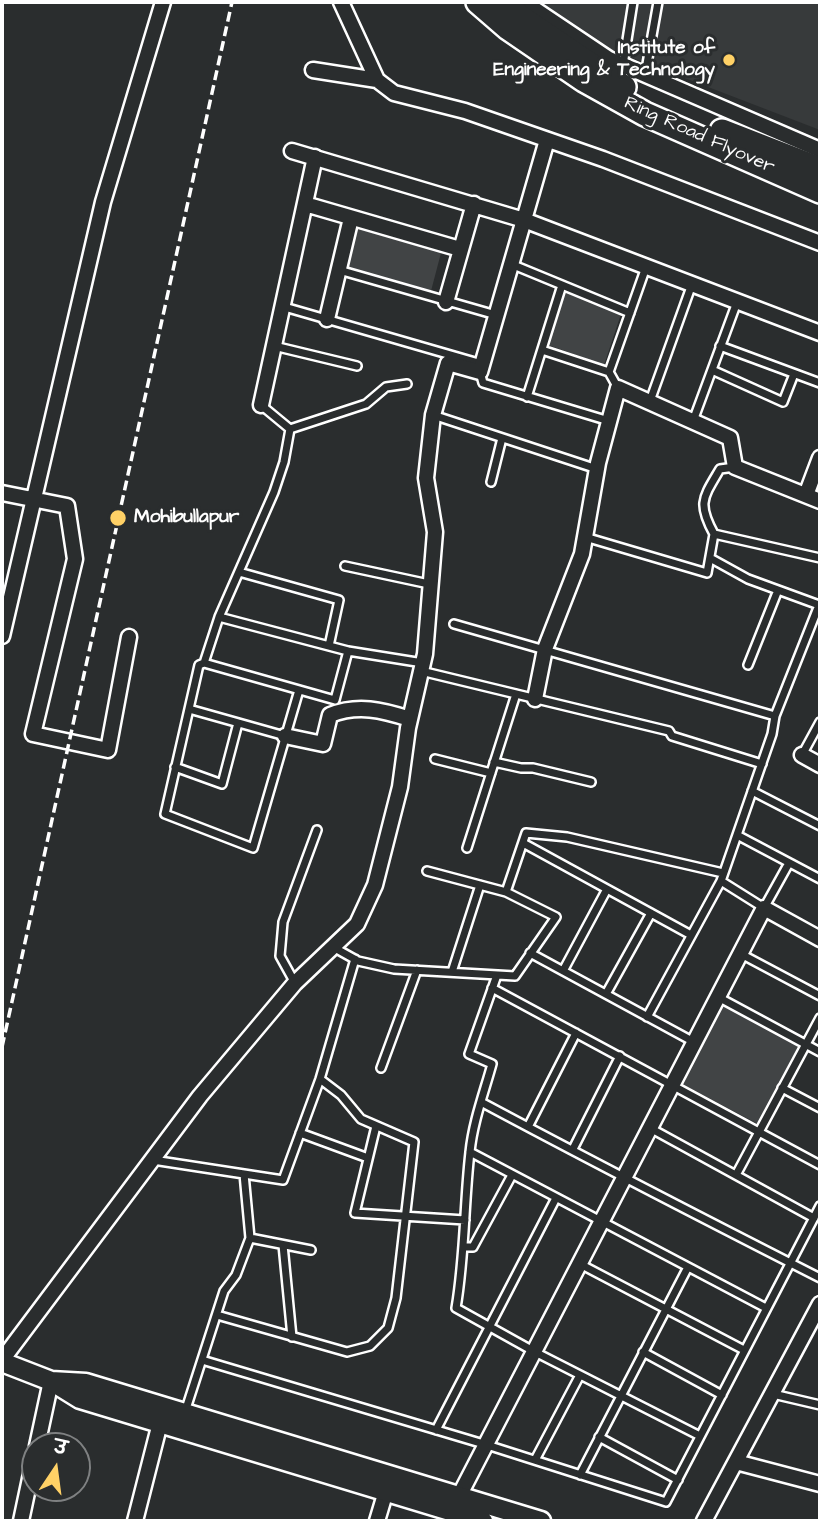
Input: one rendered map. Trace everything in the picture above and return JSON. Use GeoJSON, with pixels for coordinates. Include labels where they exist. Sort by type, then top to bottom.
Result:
{"type":"FeatureCollection","features":[{"type":"Feature","properties":{"kind":"highway","name":"Ring Road Flyover"},"geometry":{"type":"LineString","coordinates":[[478,2],[508,28],[584,80],[645,114],[820,191]]}},
{"type":"Feature","properties":{"kind":"highway","name":"Ring Road Flyover"},"geometry":{"type":"LineString","coordinates":[[504,2],[522,18],[621,85],[682,115],[820,169]]}},
{"type":"Feature","properties":{"kind":"street"},"geometry":{"type":"LineString","coordinates":[[2,636],[103,202],[163,2]]}},
{"type":"Feature","properties":{"kind":"street"},"geometry":{"type":"LineString","coordinates":[[341,2],[377,80],[394,93],[465,111],[820,243]]}},
{"type":"Feature","properties":{"kind":"street"},"geometry":{"type":"LineString","coordinates":[[524,2],[609,59],[820,150]]}},
{"type":"Feature","properties":{"kind":"street"},"geometry":{"type":"LineString","coordinates":[[313,70],[377,80]]}},
{"type":"Feature","properties":{"kind":"street"},"geometry":{"type":"LineString","coordinates":[[784,136],[820,169]]}},
{"type":"Feature","properties":{"kind":"street"},"geometry":{"type":"LineString","coordinates":[[541,1521],[386,1491],[80,1399],[51,1381],[2,1361],[200,1096],[295,983],[357,924],[375,884],[400,787],[410,719],[422,667],[435,532],[426,478],[433,415],[448,363],[481,368],[547,140]]}},
{"type":"Feature","properties":{"kind":"street"},"geometry":{"type":"LineString","coordinates":[[292,151],[524,220],[820,333]]}},
{"type":"Feature","properties":{"kind":"street"},"geometry":{"type":"LineString","coordinates":[[261,405],[316,157]]}},
{"type":"Feature","properties":{"kind":"street"},"geometry":{"type":"LineString","coordinates":[[305,204],[460,249]]}},
{"type":"Feature","properties":{"kind":"street"},"geometry":{"type":"LineString","coordinates":[[446,302],[474,204]]}},
{"type":"Feature","properties":{"kind":"street"},"geometry":{"type":"LineString","coordinates":[[327,319],[351,218]]}},
{"type":"Feature","properties":{"kind":"street"},"geometry":{"type":"LineString","coordinates":[[535,699],[545,649],[582,554],[597,469],[618,388],[730,438],[735,467],[813,498],[820,458]]}},
{"type":"Feature","properties":{"kind":"street"},"geometry":{"type":"LineString","coordinates":[[2,493],[67,506],[75,559],[33,734],[108,750],[129,637]]}},
{"type":"Feature","properties":{"kind":"street"},"geometry":{"type":"LineString","coordinates":[[285,736],[323,744],[330,715],[344,709],[363,707],[410,719]]}},
{"type":"Feature","properties":{"kind":"street"},"geometry":{"type":"LineString","coordinates":[[802,755],[820,765]]}},
{"type":"Feature","properties":{"kind":"street"},"geometry":{"type":"LineString","coordinates":[[455,1504],[764,908],[820,939]]}},
{"type":"Feature","properties":{"kind":"street"},"geometry":{"type":"LineString","coordinates":[[704,1521],[820,1304]]}},
{"type":"Feature","properties":{"kind":"street"},"geometry":{"type":"LineString","coordinates":[[51,1381],[86,1383],[184,1413],[455,1504],[483,1521]]}},
{"type":"Feature","properties":{"kind":"street"},"geometry":{"type":"LineString","coordinates":[[40,1432],[51,1381]]}},
{"type":"Feature","properties":{"kind":"street"},"geometry":{"type":"LineString","coordinates":[[135,1521],[160,1423]]}},
{"type":"Feature","properties":{"kind":"street"},"geometry":{"type":"LineString","coordinates":[[736,1462],[820,1484]]}},
{"type":"Feature","properties":{"kind":"street"},"geometry":{"type":"LineString","coordinates":[[377,1521],[386,1491]]}},
{"type":"Feature","properties":{"kind":"street"},"geometry":{"type":"LineString","coordinates":[[20,1521],[24,1502]]}},
{"type":"Feature","properties":{"kind":"lane"},"geometry":{"type":"LineString","coordinates":[[623,65],[633,2]]}},
{"type":"Feature","properties":{"kind":"lane"},"geometry":{"type":"LineString","coordinates":[[645,75],[658,2]]}},
{"type":"Feature","properties":{"kind":"lane"},"geometry":{"type":"LineString","coordinates":[[511,264],[630,313]]}},
{"type":"Feature","properties":{"kind":"lane"},"geometry":{"type":"LineString","coordinates":[[609,372],[646,267]]}},
{"type":"Feature","properties":{"kind":"lane"},"geometry":{"type":"LineString","coordinates":[[339,270],[496,315]]}},
{"type":"Feature","properties":{"kind":"lane"},"geometry":{"type":"LineString","coordinates":[[649,402],[692,284]]}},
{"type":"Feature","properties":{"kind":"lane"},"geometry":{"type":"LineString","coordinates":[[527,397],[562,285]]}},
{"type":"Feature","properties":{"kind":"lane"},"geometry":{"type":"LineString","coordinates":[[693,421],[737,301]]}},
{"type":"Feature","properties":{"kind":"lane"},"geometry":{"type":"LineString","coordinates":[[281,306],[481,368],[483,383],[609,422]]}},
{"type":"Feature","properties":{"kind":"lane"},"geometry":{"type":"LineString","coordinates":[[273,346],[357,366]]}},
{"type":"Feature","properties":{"kind":"lane"},"geometry":{"type":"LineString","coordinates":[[720,346],[820,383]]}},
{"type":"Feature","properties":{"kind":"lane"},"geometry":{"type":"LineString","coordinates":[[542,350],[609,372],[618,388]]}},
{"type":"Feature","properties":{"kind":"lane"},"geometry":{"type":"LineString","coordinates":[[712,370],[783,402],[794,374]]}},
{"type":"Feature","properties":{"kind":"lane"},"geometry":{"type":"LineString","coordinates":[[290,429],[366,404],[386,387],[407,384]]}},
{"type":"Feature","properties":{"kind":"lane"},"geometry":{"type":"LineString","coordinates":[[261,405],[290,429]]}},
{"type":"Feature","properties":{"kind":"lane"},"geometry":{"type":"LineString","coordinates":[[433,415],[597,469]]}},
{"type":"Feature","properties":{"kind":"lane"},"geometry":{"type":"LineString","coordinates":[[204,663],[219,617],[274,492],[284,462],[290,429]]}},
{"type":"Feature","properties":{"kind":"lane"},"geometry":{"type":"LineString","coordinates":[[491,482],[502,438]]}},
{"type":"Feature","properties":{"kind":"lane"},"geometry":{"type":"LineString","coordinates":[[585,537],[707,573],[714,534],[704,515],[703,498],[720,469],[735,467]]}},
{"type":"Feature","properties":{"kind":"lane"},"geometry":{"type":"LineString","coordinates":[[714,534],[820,558]]}},
{"type":"Feature","properties":{"kind":"lane"},"geometry":{"type":"LineString","coordinates":[[647,1017],[722,877],[772,734],[775,716],[820,605],[748,579],[710,558]]}},
{"type":"Feature","properties":{"kind":"lane"},"geometry":{"type":"LineString","coordinates":[[345,566],[429,584]]}},
{"type":"Feature","properties":{"kind":"lane"},"geometry":{"type":"LineString","coordinates":[[239,572],[339,600],[329,646]]}},
{"type":"Feature","properties":{"kind":"lane"},"geometry":{"type":"LineString","coordinates":[[748,665],[778,590]]}},
{"type":"Feature","properties":{"kind":"lane"},"geometry":{"type":"LineString","coordinates":[[219,617],[669,731],[671,736],[762,764]]}},
{"type":"Feature","properties":{"kind":"lane"},"geometry":{"type":"LineString","coordinates":[[454,624],[775,716]]}},
{"type":"Feature","properties":{"kind":"lane"},"geometry":{"type":"LineString","coordinates":[[299,690],[253,848],[165,814],[199,665],[204,663],[335,700],[348,651]]}},
{"type":"Feature","properties":{"kind":"lane"},"geometry":{"type":"LineString","coordinates":[[467,848],[516,694]]}},
{"type":"Feature","properties":{"kind":"lane"},"geometry":{"type":"LineString","coordinates":[[188,709],[285,736]]}},
{"type":"Feature","properties":{"kind":"lane"},"geometry":{"type":"LineString","coordinates":[[802,755],[820,722]]}},
{"type":"Feature","properties":{"kind":"lane"},"geometry":{"type":"LineString","coordinates":[[175,767],[222,784],[238,723]]}},
{"type":"Feature","properties":{"kind":"lane"},"geometry":{"type":"LineString","coordinates":[[435,759],[491,773]]}},
{"type":"Feature","properties":{"kind":"lane"},"geometry":{"type":"LineString","coordinates":[[494,762],[591,782]]}},
{"type":"Feature","properties":{"kind":"lane"},"geometry":{"type":"LineString","coordinates":[[752,792],[820,826]]}},
{"type":"Feature","properties":{"kind":"lane"},"geometry":{"type":"LineString","coordinates":[[295,983],[280,956],[283,922],[317,830]]}},
{"type":"Feature","properties":{"kind":"lane"},"geometry":{"type":"LineString","coordinates":[[506,892],[526,833],[567,837],[722,877],[764,908],[789,863]]}},
{"type":"Feature","properties":{"kind":"lane"},"geometry":{"type":"LineString","coordinates":[[737,835],[820,879]]}},
{"type":"Feature","properties":{"kind":"lane"},"geometry":{"type":"LineString","coordinates":[[523,843],[691,935]]}},
{"type":"Feature","properties":{"kind":"lane"},"geometry":{"type":"LineString","coordinates":[[333,947],[355,959],[394,969],[515,976],[556,917],[506,892],[427,871]]}},
{"type":"Feature","properties":{"kind":"lane"},"geometry":{"type":"LineString","coordinates":[[452,972],[480,885]]}},
{"type":"Feature","properties":{"kind":"lane"},"geometry":{"type":"LineString","coordinates":[[562,971],[607,889]]}},
{"type":"Feature","properties":{"kind":"lane"},"geometry":{"type":"LineString","coordinates":[[606,995],[651,913]]}},
{"type":"Feature","properties":{"kind":"lane"},"geometry":{"type":"LineString","coordinates":[[530,953],[695,1043]]}},
{"type":"Feature","properties":{"kind":"lane"},"geometry":{"type":"LineString","coordinates":[[741,954],[820,996]]}},
{"type":"Feature","properties":{"kind":"lane"},"geometry":{"type":"LineString","coordinates":[[152,1160],[283,1180],[320,1079],[355,959]]}},
{"type":"Feature","properties":{"kind":"lane"},"geometry":{"type":"LineString","coordinates":[[382,1068],[417,970]]}},
{"type":"Feature","properties":{"kind":"lane"},"geometry":{"type":"LineString","coordinates":[[497,975],[469,1054],[492,1064],[470,1152],[464,1247],[456,1308],[535,1352],[700,1436]]}},
{"type":"Feature","properties":{"kind":"lane"},"geometry":{"type":"LineString","coordinates":[[492,988],[820,1165]]}},
{"type":"Feature","properties":{"kind":"lane"},"geometry":{"type":"LineString","coordinates":[[718,997],[820,1052]]}},
{"type":"Feature","properties":{"kind":"lane"},"geometry":{"type":"LineString","coordinates":[[736,1175],[820,1018]]}},
{"type":"Feature","properties":{"kind":"lane"},"geometry":{"type":"LineString","coordinates":[[528,1127],[576,1033]]}},
{"type":"Feature","properties":{"kind":"lane"},"geometry":{"type":"LineString","coordinates":[[573,1149],[620,1056]]}},
{"type":"Feature","properties":{"kind":"lane"},"geometry":{"type":"LineString","coordinates":[[216,1315],[347,1352],[370,1346],[388,1328],[396,1298],[414,1142],[361,1119],[341,1095],[320,1079]]}},
{"type":"Feature","properties":{"kind":"lane"},"geometry":{"type":"LineString","coordinates":[[782,1088],[820,1108]]}},
{"type":"Feature","properties":{"kind":"lane"},"geometry":{"type":"LineString","coordinates":[[481,1102],[573,1149],[624,1179],[820,1278]]}},
{"type":"Feature","properties":{"kind":"lane"},"geometry":{"type":"LineString","coordinates":[[376,1126],[355,1213],[465,1220]]}},
{"type":"Feature","properties":{"kind":"lane"},"geometry":{"type":"LineString","coordinates":[[650,1128],[814,1218]]}},
{"type":"Feature","properties":{"kind":"lane"},"geometry":{"type":"LineString","coordinates":[[300,1133],[368,1158]]}},
{"type":"Feature","properties":{"kind":"lane"},"geometry":{"type":"LineString","coordinates":[[470,1152],[766,1308]]}},
{"type":"Feature","properties":{"kind":"lane"},"geometry":{"type":"LineString","coordinates":[[184,1413],[224,1291],[236,1275],[250,1238],[244,1174]]}},
{"type":"Feature","properties":{"kind":"lane"},"geometry":{"type":"LineString","coordinates":[[464,1247],[473,1247],[512,1175]]}},
{"type":"Feature","properties":{"kind":"lane"},"geometry":{"type":"LineString","coordinates":[[436,1430],[556,1198]]}},
{"type":"Feature","properties":{"kind":"lane"},"geometry":{"type":"LineString","coordinates":[[202,1360],[487,1445],[666,1502],[820,1206]]}},
{"type":"Feature","properties":{"kind":"lane"},"geometry":{"type":"LineString","coordinates":[[250,1238],[311,1250]]}},
{"type":"Feature","properties":{"kind":"lane"},"geometry":{"type":"LineString","coordinates":[[283,1245],[292,1337]]}},
{"type":"Feature","properties":{"kind":"lane"},"geometry":{"type":"LineString","coordinates":[[580,1264],[744,1350]]}},
{"type":"Feature","properties":{"kind":"lane"},"geometry":{"type":"LineString","coordinates":[[580,1475],[688,1267]]}},
{"type":"Feature","properties":{"kind":"lane"},"geometry":{"type":"LineString","coordinates":[[643,1352],[722,1395]]}},
{"type":"Feature","properties":{"kind":"lane"},"geometry":{"type":"LineString","coordinates":[[535,1460],[580,1375]]}},
{"type":"Feature","properties":{"kind":"lane"},"geometry":{"type":"LineString","coordinates":[[772,1394],[820,1405]]}},
{"type":"Feature","properties":{"kind":"lane"},"geometry":{"type":"LineString","coordinates":[[599,1437],[678,1480]]}},
{"type":"Feature","properties":{"kind":"shaded area","name":"Institute of Engineering & Technology"},"geometry":{"type":"Polygon","coordinates":[[[535,2],[820,2],[820,130],[604,47],[535,2]]]}},
{"type":"Feature","properties":{"kind":"shaded area"},"geometry":{"type":"Polygon","coordinates":[[[356,225],[442,249],[431,291],[345,267],[356,225]]]}},
{"type":"Feature","properties":{"kind":"shaded area"},"geometry":{"type":"Polygon","coordinates":[[[566,291],[621,314],[604,365],[548,345],[566,291]]]}},
{"type":"Feature","properties":{"kind":"shaded area"},"geometry":{"type":"Polygon","coordinates":[[[723,1005],[800,1046],[758,1124],[680,1083],[723,1005]]]}},
{"type":"Feature","properties":{"kind":"railway"},"geometry":{"type":"LineString","coordinates":[[2,1047],[232,2]]}},
{"type":"Feature","properties":{"kind":"place","name":"Institute of Engineering & Technology"},"geometry":{"type":"Point","coordinates":[729,60]}},
{"type":"Feature","properties":{"kind":"place","name":"Mohibullapur"},"geometry":{"type":"Point","coordinates":[118,518]}}]}
